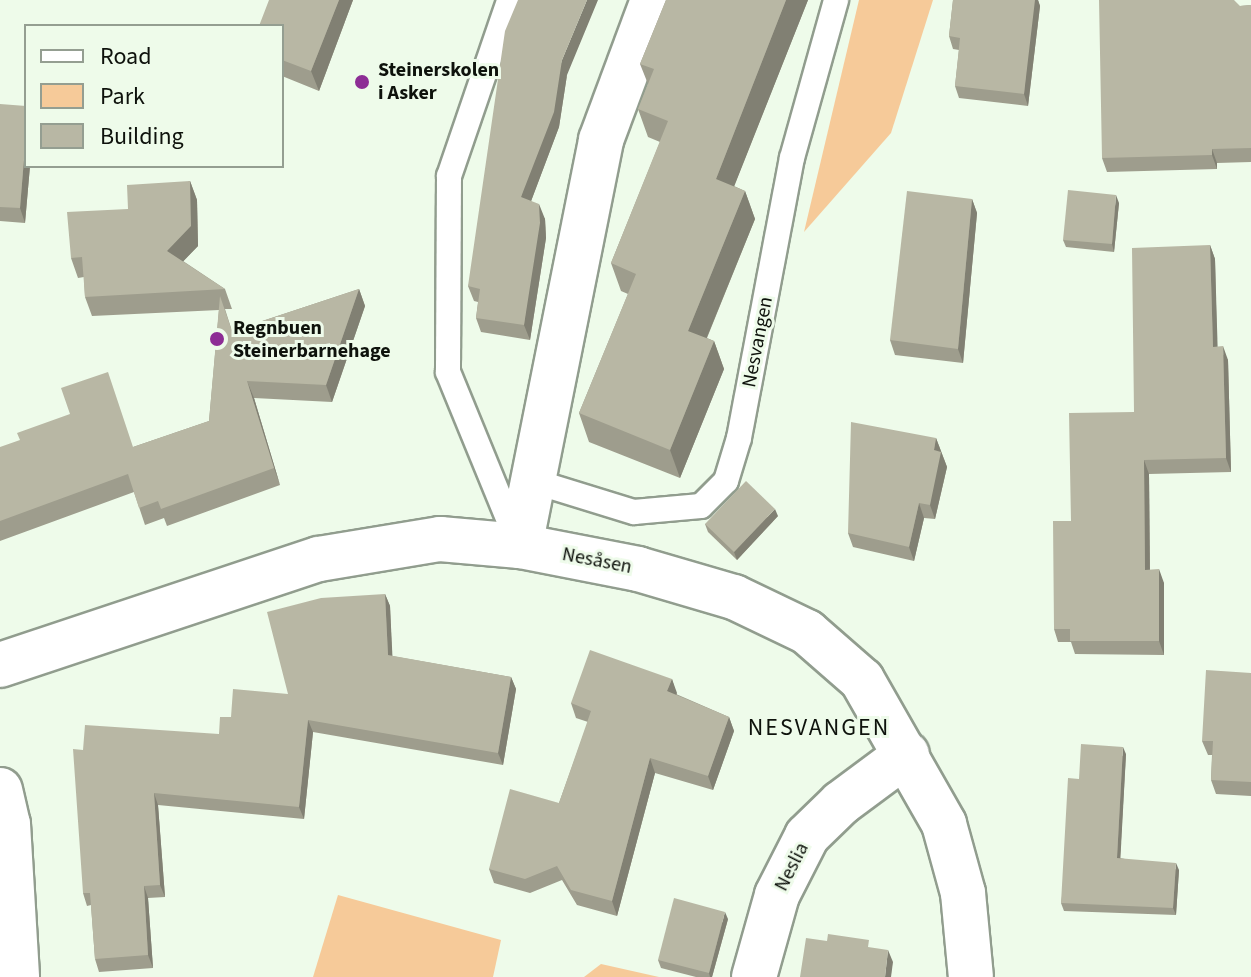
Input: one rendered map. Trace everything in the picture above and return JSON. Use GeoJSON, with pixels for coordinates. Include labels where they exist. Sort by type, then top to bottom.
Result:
{"type":"FeatureCollection","features":[{"type":"Feature","properties":{"kind":"street"},"geometry":{"type":"LineString","coordinates":[[520,546],[601,140],[653,0]]}},
{"type":"Feature","properties":{"kind":"street","name":"Nesåsen"},"geometry":{"type":"LineString","coordinates":[[0,665],[319,559],[440,539],[520,546],[638,569],[734,597],[807,632],[862,680],[907,754],[944,824],[963,893],[971,977]]}},
{"type":"Feature","properties":{"kind":"street","name":"Neslia"},"geometry":{"type":"LineString","coordinates":[[754,977],[777,895],[807,836],[907,754]]}},
{"type":"Feature","properties":{"kind":"street"},"geometry":{"type":"LineString","coordinates":[[0,790],[8,824],[17,977]]}},
{"type":"Feature","properties":{"kind":"lane","name":"Nesvangen"},"geometry":{"type":"LineString","coordinates":[[533,481],[634,512],[701,506],[726,481],[745,408],[792,158],[836,0]]}},
{"type":"Feature","properties":{"kind":"lane"},"geometry":{"type":"LineString","coordinates":[[509,1],[449,176],[448,372],[520,546]]}},
{"type":"Feature","properties":{"kind":"green space"},"geometry":{"type":"Polygon","coordinates":[[[859,0],[933,0],[891,133],[804,232],[859,0]]]}},
{"type":"Feature","properties":{"kind":"green space"},"geometry":{"type":"Polygon","coordinates":[[[338,895],[501,940],[493,977],[313,977],[338,895]]]}},
{"type":"Feature","properties":{"kind":"green space"},"geometry":{"type":"Polygon","coordinates":[[[601,964],[659,977],[584,977],[601,964]]]}},
{"type":"Feature","properties":{"kind":"building"},"geometry":{"type":"Polygon","coordinates":[[[269,0],[339,0],[311,71],[284,61],[284,24],[260,24],[269,0]]]}},
{"type":"Feature","properties":{"kind":"building"},"geometry":{"type":"Polygon","coordinates":[[[518,0],[587,0],[562,60],[554,112],[521,197],[539,204],[540,223],[524,325],[476,318],[480,289],[468,286],[505,31],[518,0]]]}},
{"type":"Feature","properties":{"kind":"building"},"geometry":{"type":"Polygon","coordinates":[[[666,0],[786,0],[716,179],[745,191],[688,331],[714,341],[670,450],[579,413],[636,274],[611,263],[668,121],[638,109],[654,69],[640,64],[666,0]]]}},
{"type":"Feature","properties":{"kind":"building"},"geometry":{"type":"Polygon","coordinates":[[[953,0],[1035,0],[1024,94],[955,86],[960,38],[949,36],[953,0]]]}},
{"type":"Feature","properties":{"kind":"building"},"geometry":{"type":"Polygon","coordinates":[[[1099,0],[1234,0],[1240,6],[1251,5],[1251,148],[1212,149],[1212,155],[1102,158],[1099,0]]]}},
{"type":"Feature","properties":{"kind":"building"},"geometry":{"type":"Polygon","coordinates":[[[0,104],[24,106],[20,208],[0,207],[0,104]]]}},
{"type":"Feature","properties":{"kind":"building"},"geometry":{"type":"Polygon","coordinates":[[[190,181],[191,226],[167,251],[225,289],[85,297],[82,257],[71,258],[67,212],[128,209],[127,185],[190,181]]]}},
{"type":"Feature","properties":{"kind":"building"},"geometry":{"type":"Polygon","coordinates":[[[1068,190],[1116,195],[1112,244],[1063,240],[1068,190]]]}},
{"type":"Feature","properties":{"kind":"building"},"geometry":{"type":"Polygon","coordinates":[[[907,191],[972,199],[958,349],[890,340],[907,191]]]}},
{"type":"Feature","properties":{"kind":"building"},"geometry":{"type":"Polygon","coordinates":[[[1210,245],[1213,347],[1223,346],[1226,458],[1144,460],[1145,570],[1159,569],[1159,641],[1070,641],[1070,629],[1054,629],[1053,521],[1071,521],[1069,413],[1134,412],[1132,248],[1210,245]]]}},
{"type":"Feature","properties":{"kind":"building"},"geometry":{"type":"Polygon","coordinates":[[[359,289],[326,385],[247,381],[274,468],[161,509],[158,501],[139,508],[128,474],[0,521],[0,447],[20,440],[17,433],[70,414],[61,388],[108,372],[133,447],[209,421],[220,296],[232,331],[359,289]]]}},
{"type":"Feature","properties":{"kind":"building"},"geometry":{"type":"Polygon","coordinates":[[[851,422],[936,438],[934,450],[941,452],[930,505],[919,503],[909,547],[848,533],[851,422]]]}},
{"type":"Feature","properties":{"kind":"building"},"geometry":{"type":"Polygon","coordinates":[[[746,481],[775,509],[734,552],[705,524],[746,481]]]}},
{"type":"Feature","properties":{"kind":"building"},"geometry":{"type":"Polygon","coordinates":[[[385,594],[388,655],[511,677],[498,753],[308,720],[299,807],[154,793],[160,885],[144,886],[148,955],[95,959],[90,893],[83,893],[73,749],[83,750],[85,725],[219,734],[220,717],[231,717],[233,689],[288,694],[267,612],[321,598],[385,594]]]}},
{"type":"Feature","properties":{"kind":"building"},"geometry":{"type":"Polygon","coordinates":[[[590,650],[672,679],[667,691],[729,717],[708,776],[650,758],[612,901],[571,890],[557,866],[525,879],[489,869],[510,789],[559,803],[591,711],[571,703],[590,650]]]}},
{"type":"Feature","properties":{"kind":"building"},"geometry":{"type":"Polygon","coordinates":[[[1206,670],[1251,673],[1251,782],[1211,780],[1213,741],[1202,741],[1206,670]]]}},
{"type":"Feature","properties":{"kind":"building"},"geometry":{"type":"Polygon","coordinates":[[[1081,744],[1123,747],[1117,858],[1176,863],[1173,908],[1061,903],[1068,778],[1079,779],[1081,744]]]}},
{"type":"Feature","properties":{"kind":"building"},"geometry":{"type":"Polygon","coordinates":[[[674,898],[725,912],[709,973],[658,960],[674,898]]]}},
{"type":"Feature","properties":{"kind":"building"},"geometry":{"type":"Polygon","coordinates":[[[828,934],[869,940],[868,947],[888,950],[885,977],[800,977],[806,938],[827,941],[828,934]]]}},
{"type":"Feature","properties":{"kind":"place","name":"Steinerskolen i Asker"},"geometry":{"type":"Point","coordinates":[362,82]}},
{"type":"Feature","properties":{"kind":"place","name":"Regnbuen Steinerbarnehage"},"geometry":{"type":"Point","coordinates":[217,339]}},
{"type":"Feature","properties":{"kind":"district","name":"NESVANGEN"},"geometry":{"type":"Point","coordinates":[819,728]}}]}
